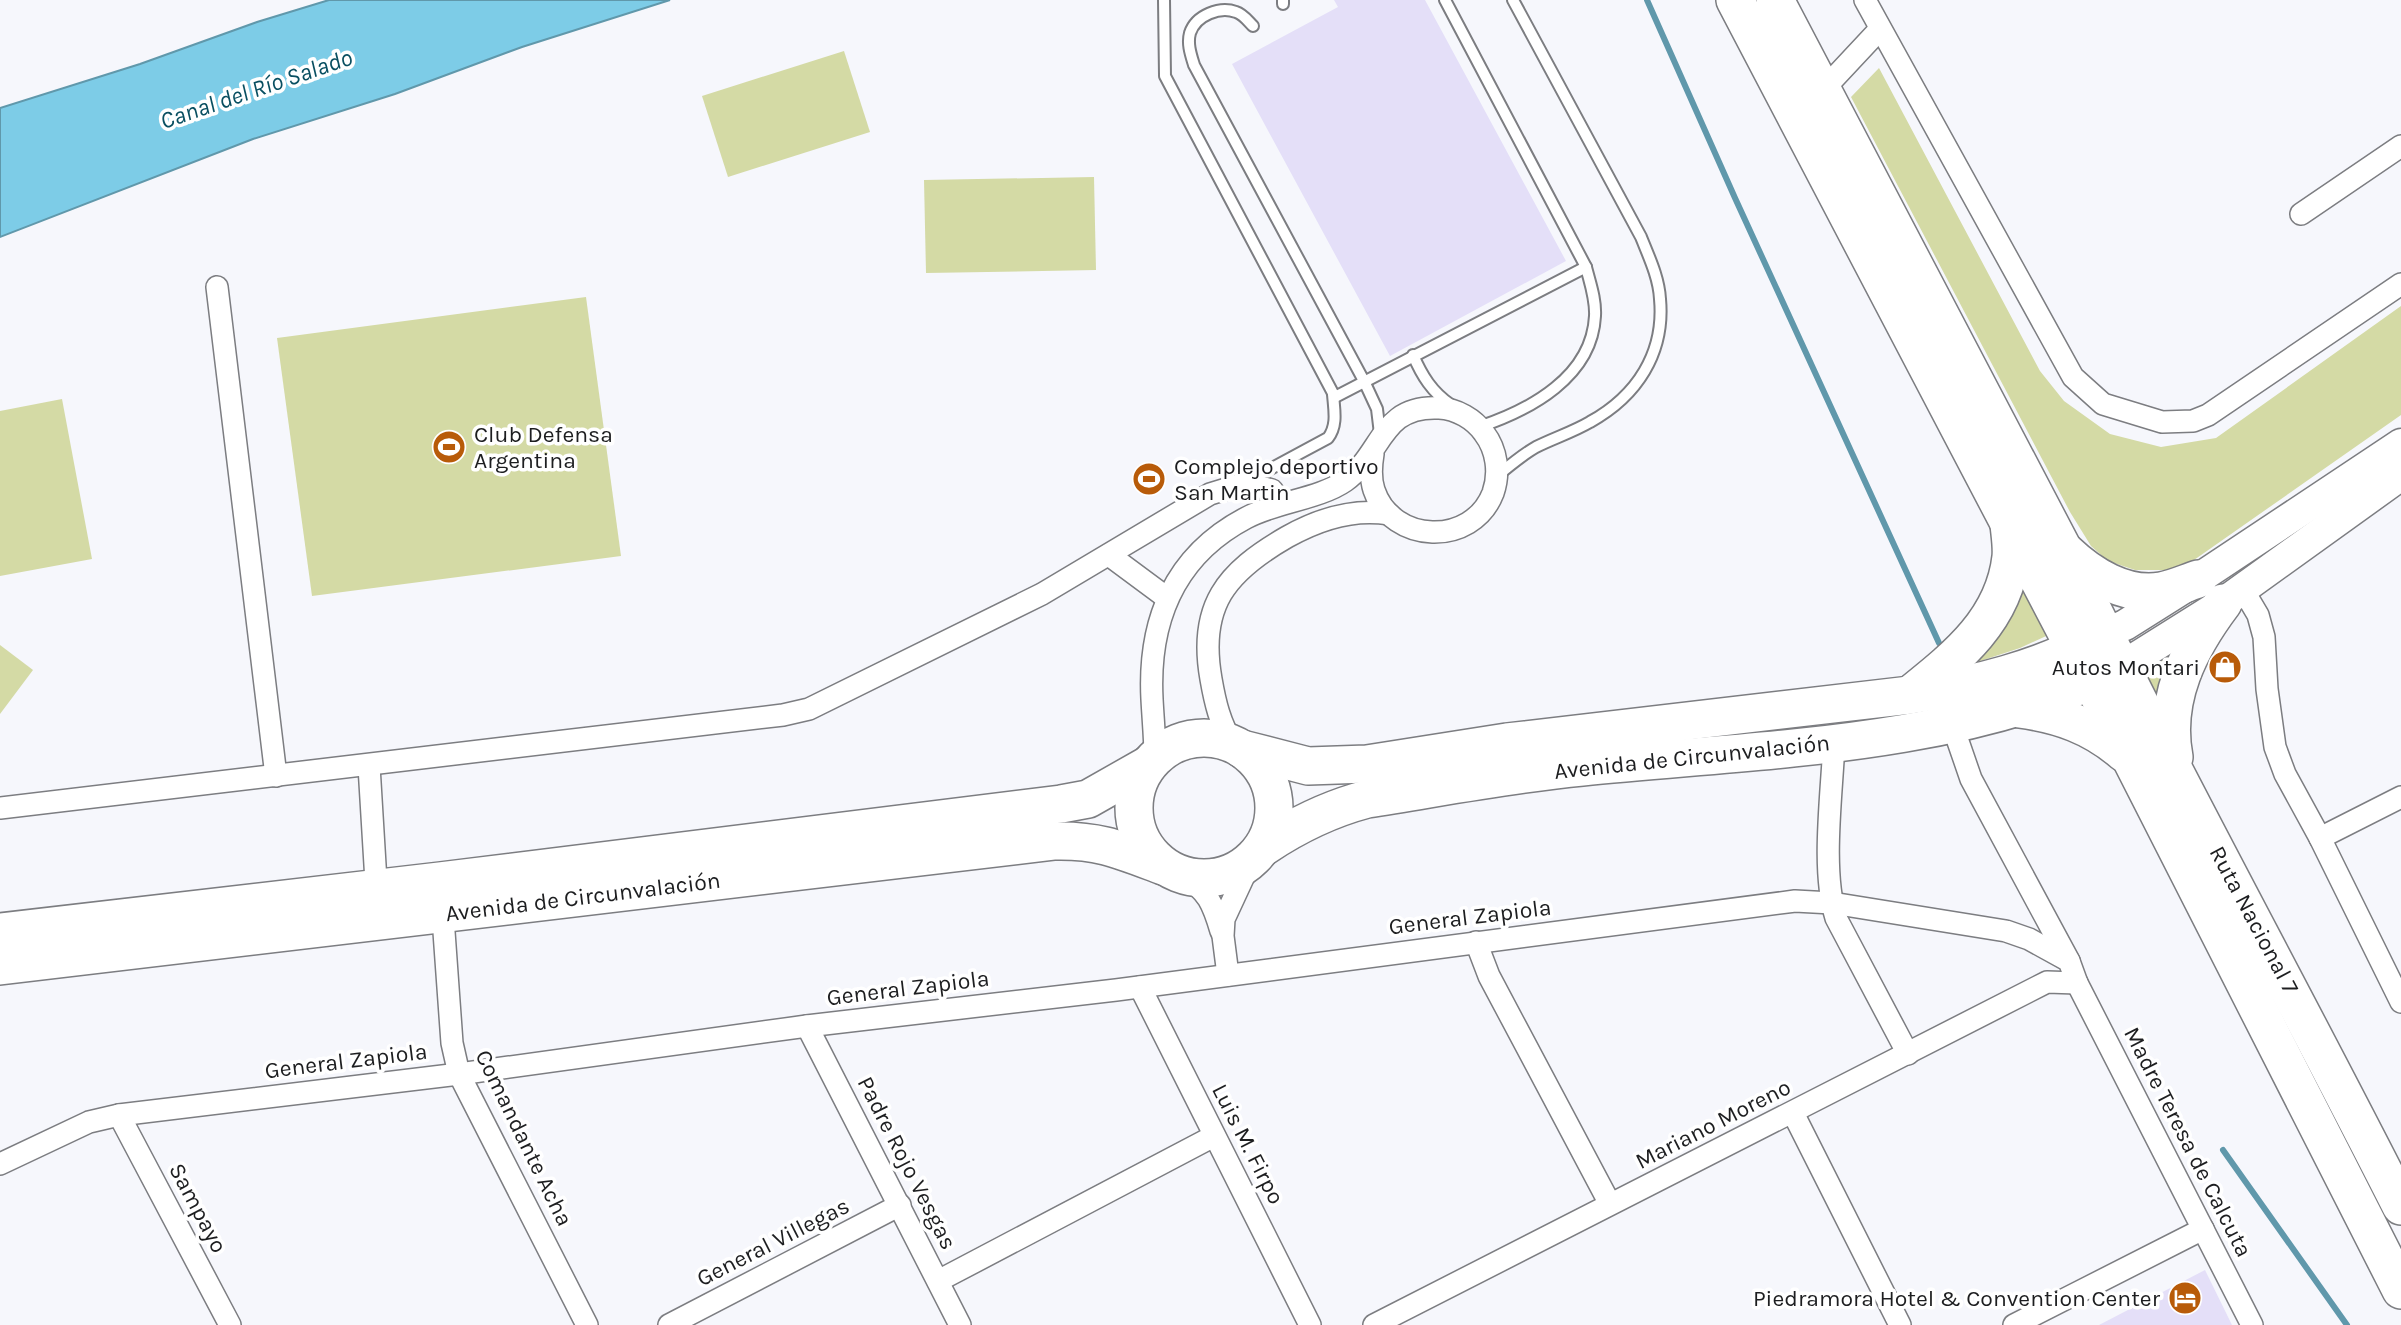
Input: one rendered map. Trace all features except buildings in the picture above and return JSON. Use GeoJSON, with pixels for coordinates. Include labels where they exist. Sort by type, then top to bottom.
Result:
{"type":"FeatureCollection","features":[{"type":"Feature","properties":{"kind":"highway"},"geometry":{"type":"LineString","coordinates":[[1735,0],[2009,523],[2098,658]]}},
{"type":"Feature","properties":{"kind":"highway"},"geometry":{"type":"LineString","coordinates":[[1775,0],[2063,550],[2129,758],[2401,1290]]}},
{"type":"Feature","properties":{"kind":"highway"},"geometry":{"type":"LineString","coordinates":[[1910,695],[1967,648],[1992,615],[2005,584],[2011,556],[2009,523]]}},
{"type":"Feature","properties":{"kind":"highway"},"geometry":{"type":"LineString","coordinates":[[2063,550],[2098,578],[2145,592],[2221,590],[2175,692],[2170,727],[2176,772]]}},
{"type":"Feature","properties":{"kind":"highway","name":"Avenida de Circunvalación"},"geometry":{"type":"LineString","coordinates":[[441,897],[1088,799],[1152,761],[1168,747],[1190,739],[1214,738],[1308,766],[1367,764],[1507,742],[1966,687],[2098,658]]}},
{"type":"Feature","properties":{"kind":"highway","name":"Avenida de Circunvalación"},"geometry":{"type":"LineString","coordinates":[[0,932],[378,904],[1055,841],[1084,840],[1102,843],[1173,871],[1207,880],[1229,875],[1313,817],[1367,799],[1581,767],[1834,743],[1952,724],[2025,706],[2098,658]]}},
{"type":"Feature","properties":{"kind":"highway","name":"Ruta Nacional 7"},"geometry":{"type":"LineString","coordinates":[[2098,658],[2176,772],[2401,1206]]}},
{"type":"Feature","properties":{"kind":"highway"},"geometry":{"type":"LineString","coordinates":[[2014,708],[2069,719],[2093,730],[2129,758]]}},
{"type":"Feature","properties":{"kind":"highway"},"geometry":{"type":"LineString","coordinates":[[1237,746],[1255,759],[1269,779],[1275,801],[1274,825],[1257,855]]}},
{"type":"Feature","properties":{"kind":"highway"},"geometry":{"type":"LineString","coordinates":[[1152,761],[1138,782],[1133,805],[1136,828],[1146,849],[1173,871]]}},
{"type":"Feature","properties":{"kind":"highway","name":"Avenida de Circunvalación"},"geometry":{"type":"LineString","coordinates":[[0,966],[378,904]]}},
{"type":"Feature","properties":{"kind":"main road"},"geometry":{"type":"LineString","coordinates":[[2221,590],[2401,444]]}},
{"type":"Feature","properties":{"kind":"main road"},"geometry":{"type":"LineString","coordinates":[[2098,658],[2125,625],[2221,590],[2401,475]]}},
{"type":"Feature","properties":{"kind":"street"},"geometry":{"type":"LineString","coordinates":[[1865,0],[2073,377],[2103,404],[2162,422],[2193,421],[2208,415],[2401,284]]}},
{"type":"Feature","properties":{"kind":"street"},"geometry":{"type":"LineString","coordinates":[[1822,91],[1880,29]]}},
{"type":"Feature","properties":{"kind":"street"},"geometry":{"type":"LineString","coordinates":[[2301,214],[2401,146]]}},
{"type":"Feature","properties":{"kind":"street"},"geometry":{"type":"LineString","coordinates":[[217,287],[276,776]]}},
{"type":"Feature","properties":{"kind":"street"},"geometry":{"type":"LineString","coordinates":[[1152,761],[1154,654],[1159,621],[1178,578],[1217,536],[1247,517],[1345,481],[1393,422],[1409,412],[1427,407],[1447,409],[1472,421],[1490,441],[1496,458],[1497,476],[1492,494],[1483,510],[1469,523],[1451,531],[1432,533],[1414,530],[1389,514],[1374,491],[1370,472],[1376,445]]}},
{"type":"Feature","properties":{"kind":"street"},"geometry":{"type":"LineString","coordinates":[[0,808],[770,717],[809,709],[1042,594],[1210,494],[1246,483],[1272,489],[1281,503]]}},
{"type":"Feature","properties":{"kind":"street"},"geometry":{"type":"LineString","coordinates":[[1237,746],[1223,729],[1215,700],[1207,642],[1210,618],[1229,581],[1266,549],[1304,528],[1330,518],[1359,512],[1389,514]]}},
{"type":"Feature","properties":{"kind":"street"},"geometry":{"type":"LineString","coordinates":[[1109,555],[1167,598]]}},
{"type":"Feature","properties":{"kind":"street"},"geometry":{"type":"LineString","coordinates":[[2221,590],[2258,615],[2264,637],[2267,689],[2275,747],[2285,774],[2320,838],[2401,1002]]}},
{"type":"Feature","properties":{"kind":"street","name":"Madre Teresa de Calcuta"},"geometry":{"type":"LineString","coordinates":[[1952,724],[1970,779],[2069,961],[2077,983],[2252,1325]]}},
{"type":"Feature","properties":{"kind":"street"},"geometry":{"type":"LineString","coordinates":[[1834,743],[1828,878],[1832,903],[1836,918],[1908,1054]]}},
{"type":"Feature","properties":{"kind":"street"},"geometry":{"type":"LineString","coordinates":[[369,766],[378,904]]}},
{"type":"Feature","properties":{"kind":"street"},"geometry":{"type":"LineString","coordinates":[[2320,838],[2401,797]]}},
{"type":"Feature","properties":{"kind":"street"},"geometry":{"type":"LineString","coordinates":[[1228,975],[1223,936],[1224,919],[1257,855]]}},
{"type":"Feature","properties":{"kind":"street"},"geometry":{"type":"LineString","coordinates":[[1173,871],[1200,886],[1211,901],[1223,936]]}},
{"type":"Feature","properties":{"kind":"street","name":"Comandante Acha"},"geometry":{"type":"LineString","coordinates":[[441,897],[452,1043],[459,1074],[587,1325]]}},
{"type":"Feature","properties":{"kind":"street","name":"General Zapiola"},"geometry":{"type":"LineString","coordinates":[[0,1164],[89,1122],[119,1115],[459,1074],[807,1026],[1140,987],[1796,901],[1832,903],[2006,931],[2029,939],[2069,961]]}},
{"type":"Feature","properties":{"kind":"street"},"geometry":{"type":"LineString","coordinates":[[1476,942],[1489,976],[1611,1204]]}},
{"type":"Feature","properties":{"kind":"street","name":"Mariano Moreno"},"geometry":{"type":"LineString","coordinates":[[1374,1325],[1793,1114],[2047,982],[2077,983]]}},
{"type":"Feature","properties":{"kind":"street","name":"Luis M. Firpo"},"geometry":{"type":"LineString","coordinates":[[1140,987],[1310,1325]]}},
{"type":"Feature","properties":{"kind":"street","name":"Padre Rojo Vesgas"},"geometry":{"type":"LineString","coordinates":[[807,1026],[960,1325]]}},
{"type":"Feature","properties":{"kind":"street"},"geometry":{"type":"LineString","coordinates":[[1793,1114],[1900,1325]]}},
{"type":"Feature","properties":{"kind":"street","name":"Sampayo"},"geometry":{"type":"LineString","coordinates":[[119,1115],[230,1325]]}},
{"type":"Feature","properties":{"kind":"street"},"geometry":{"type":"LineString","coordinates":[[938,1281],[1214,1136]]}},
{"type":"Feature","properties":{"kind":"street","name":"General Villegas"},"geometry":{"type":"LineString","coordinates":[[669,1325],[900,1205]]}},
{"type":"Feature","properties":{"kind":"street"},"geometry":{"type":"LineString","coordinates":[[2014,1325],[2203,1228]]}},
{"type":"Feature","properties":{"kind":"lane"},"geometry":{"type":"LineString","coordinates":[[1164,0],[1165,76],[1333,394],[1334,431],[1328,438],[1246,483]]}},
{"type":"Feature","properties":{"kind":"lane"},"geometry":{"type":"LineString","coordinates":[[1413,355],[1420,373],[1439,397],[1472,421],[1508,417],[1536,402],[1576,367],[1589,340],[1595,318],[1594,296],[1586,267],[1445,0]]}},
{"type":"Feature","properties":{"kind":"lane"},"geometry":{"type":"LineString","coordinates":[[1497,476],[1534,448],[1589,423],[1614,407],[1634,387],[1650,363],[1661,332],[1660,297],[1653,267],[1641,237],[1513,0]]}},
{"type":"Feature","properties":{"kind":"lane"},"geometry":{"type":"LineString","coordinates":[[1254,26],[1239,13],[1223,9],[1210,13],[1199,20],[1191,31],[1189,49],[1194,65],[1364,381],[1380,422],[1376,445]]}},
{"type":"Feature","properties":{"kind":"lane"},"geometry":{"type":"LineString","coordinates":[[1333,394],[1335,397],[1586,267]]}},
{"type":"Feature","properties":{"kind":"green space"},"geometry":{"type":"Polygon","coordinates":[[[844,51],[870,132],[728,177],[702,96],[844,51]]]}},
{"type":"Feature","properties":{"kind":"green space"},"geometry":{"type":"Polygon","coordinates":[[[1879,68],[2040,371],[2064,401],[2110,434],[2161,447],[2216,438],[2401,306],[2401,415],[2194,560],[2171,570],[2135,570],[2108,561],[2091,546],[2070,512],[1851,97],[1879,68]]]}},
{"type":"Feature","properties":{"kind":"green space"},"geometry":{"type":"Polygon","coordinates":[[[1094,177],[1096,270],[926,273],[924,180],[1094,177]]]}},
{"type":"Feature","properties":{"kind":"green space","name":"Club Defensa Argentina"},"geometry":{"type":"Polygon","coordinates":[[[586,297],[621,556],[312,596],[277,338],[586,297]]]}},
{"type":"Feature","properties":{"kind":"green space"},"geometry":{"type":"Polygon","coordinates":[[[62,399],[92,559],[0,576],[0,411],[62,399]]]}},
{"type":"Feature","properties":{"kind":"green space"},"geometry":{"type":"Polygon","coordinates":[[[2024,575],[2055,632],[2020,648],[1962,667],[2024,575]]]}},
{"type":"Feature","properties":{"kind":"green space"},"geometry":{"type":"Polygon","coordinates":[[[2186,642],[2161,710],[2138,669],[2186,642]]]}},
{"type":"Feature","properties":{"kind":"green space"},"geometry":{"type":"Polygon","coordinates":[[[0,645],[33,670],[0,714],[0,645]]]}},
{"type":"Feature","properties":{"kind":"water","name":"Canal del Río Salado"},"geometry":{"type":"Polygon","coordinates":[[[329,0],[670,0],[522,47],[395,94],[253,139],[0,237],[0,108],[329,0]]]}},
{"type":"Feature","properties":{"kind":"waterway"},"geometry":{"type":"LineString","coordinates":[[1647,0],[1939,643]]}},
{"type":"Feature","properties":{"kind":"waterway"},"geometry":{"type":"LineString","coordinates":[[2223,1150],[2347,1325]]}},
{"type":"Feature","properties":{"kind":"place","name":"Club Defensa Argentina"},"geometry":{"type":"Point","coordinates":[449,447]}},
{"type":"Feature","properties":{"kind":"place","name":"Complejo deportivo San Martin"},"geometry":{"type":"Point","coordinates":[1149,479]}},
{"type":"Feature","properties":{"kind":"place","name":"Autos Montari"},"geometry":{"type":"Point","coordinates":[2225,667]}},
{"type":"Feature","properties":{"kind":"place","name":"Piedramora Hotel & Convention Center"},"geometry":{"type":"Point","coordinates":[2185,1298]}}]}
